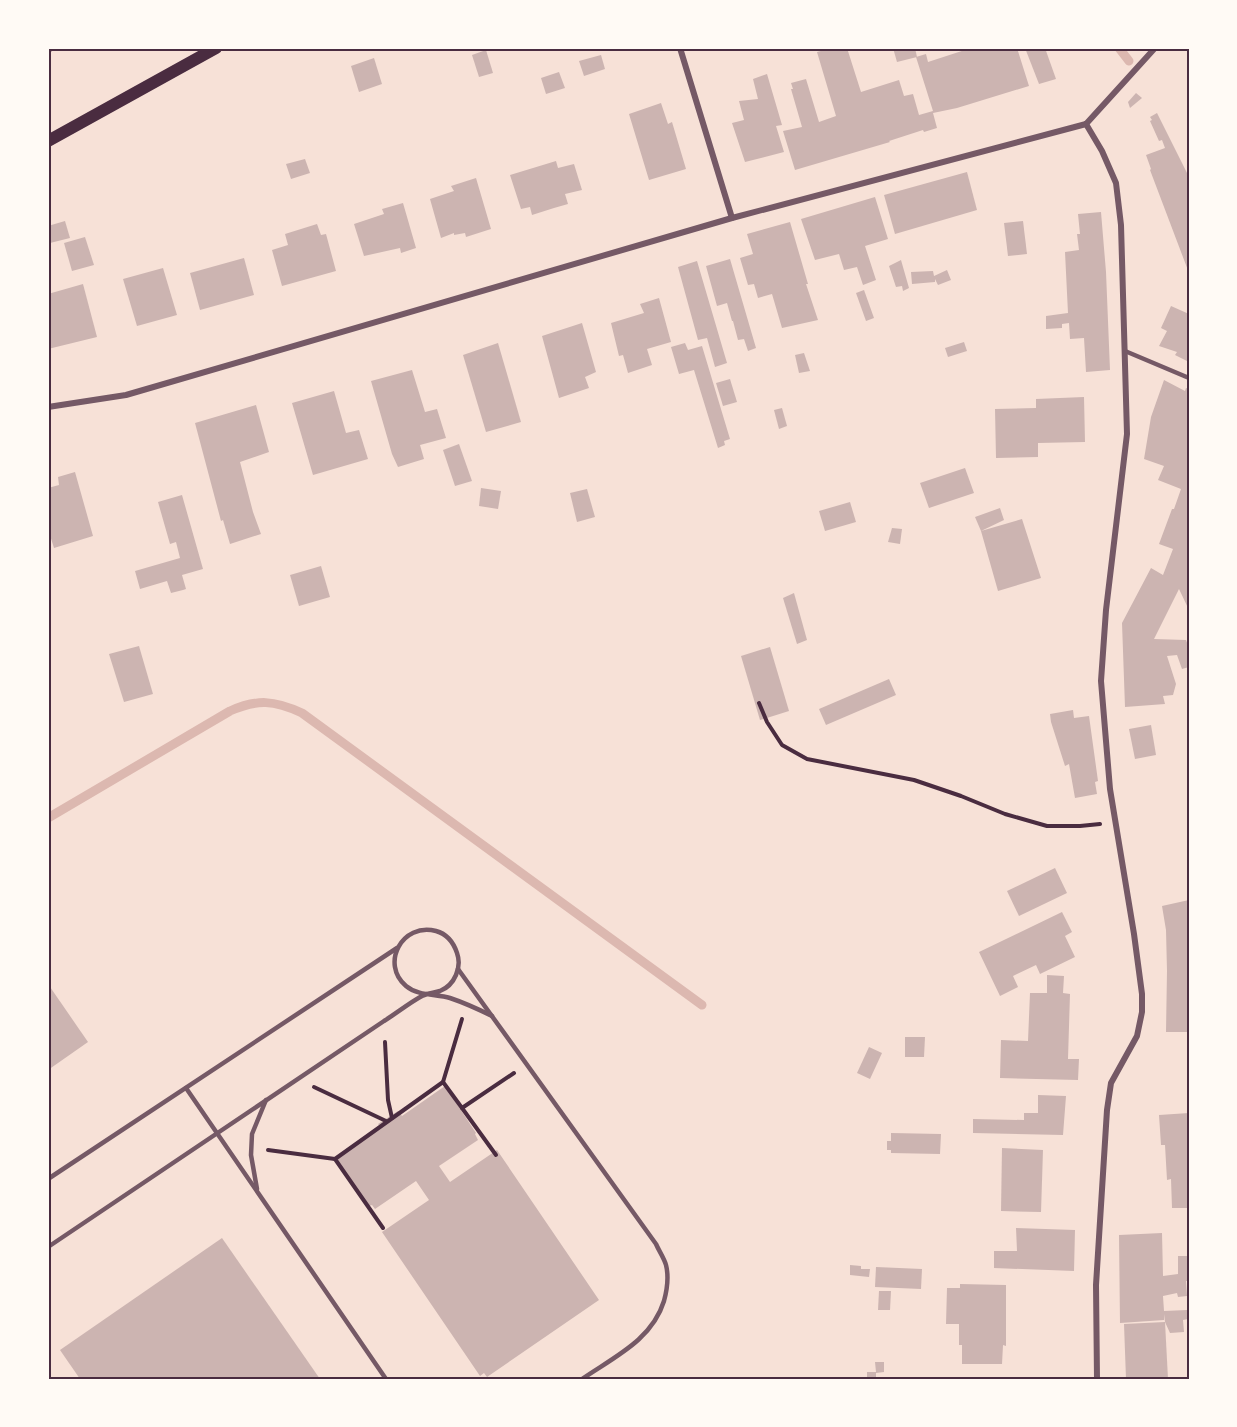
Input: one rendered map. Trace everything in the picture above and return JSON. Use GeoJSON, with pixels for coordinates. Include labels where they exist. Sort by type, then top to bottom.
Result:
{"type":"FeatureCollection","features":[{"type":"Feature","properties":{"kind":"main road"},"geometry":{"type":"LineString","coordinates":[[48,141],[216,48]]}},
{"type":"Feature","properties":{"kind":"street"},"geometry":{"type":"LineString","coordinates":[[680,48],[732,218]]}},
{"type":"Feature","properties":{"kind":"street"},"geometry":{"type":"LineString","coordinates":[[48,407],[126,395],[732,218],[1086,124],[1155,48]]}},
{"type":"Feature","properties":{"kind":"street"},"geometry":{"type":"LineString","coordinates":[[1086,124],[1102,151],[1116,183],[1121,225],[1127,434],[1106,610],[1101,681],[1110,789],[1142,994],[1142,1012],[1137,1036],[1111,1083],[1107,1110],[1096,1285],[1097,1379]]}},
{"type":"Feature","properties":{"kind":"lane"},"geometry":{"type":"LineString","coordinates":[[1125,351],[1189,378]]}},
{"type":"Feature","properties":{"kind":"lane"},"geometry":{"type":"LineString","coordinates":[[48,1179],[397,948],[408,935],[417,930],[429,929],[442,933],[454,945],[459,960],[458,969],[452,982],[442,990],[425,994],[48,1247]]}},
{"type":"Feature","properties":{"kind":"lane"},"geometry":{"type":"LineString","coordinates":[[397,948],[394,963],[397,975],[405,986],[415,992],[447,997],[492,1016]]}},
{"type":"Feature","properties":{"kind":"lane"},"geometry":{"type":"LineString","coordinates":[[458,969],[656,1244],[666,1266],[668,1288],[652,1327],[639,1340],[582,1379]]}},
{"type":"Feature","properties":{"kind":"lane"},"geometry":{"type":"LineString","coordinates":[[186,1088],[386,1379]]}},
{"type":"Feature","properties":{"kind":"lane"},"geometry":{"type":"LineString","coordinates":[[258,1192],[251,1155],[252,1134],[267,1100]]}},
{"type":"Feature","properties":{"kind":"path"},"geometry":{"type":"LineString","coordinates":[[48,51],[53,48]]}},
{"type":"Feature","properties":{"kind":"path"},"geometry":{"type":"LineString","coordinates":[[759,703],[767,722],[782,745],[807,759],[914,780],[1005,814],[1047,826],[1115,823]]}},
{"type":"Feature","properties":{"kind":"path"},"geometry":{"type":"LineString","coordinates":[[251,1148],[335,1159],[443,1082],[466,1004]]}},
{"type":"Feature","properties":{"kind":"path"},"geometry":{"type":"LineString","coordinates":[[384,1021],[388,1100],[392,1118]]}},
{"type":"Feature","properties":{"kind":"path"},"geometry":{"type":"LineString","coordinates":[[462,1108],[526,1064]]}},
{"type":"Feature","properties":{"kind":"path"},"geometry":{"type":"LineString","coordinates":[[297,1079],[387,1122]]}},
{"type":"Feature","properties":{"kind":"path"},"geometry":{"type":"LineString","coordinates":[[443,1082],[496,1155]]}},
{"type":"Feature","properties":{"kind":"path"},"geometry":{"type":"LineString","coordinates":[[335,1159],[383,1228]]}},
{"type":"Feature","properties":{"kind":"building"},"geometry":{"type":"Polygon","coordinates":[[[832,48],[847,48],[861,92],[899,80],[904,96],[913,94],[919,115],[933,111],[916,57],[926,54],[928,62],[971,48],[1017,48],[1029,86],[933,113],[937,128],[924,132],[923,130],[795,170],[783,131],[802,127],[791,83],[806,79],[819,122],[836,116],[817,52],[832,48]]]}},
{"type":"Feature","properties":{"kind":"building"},"geometry":{"type":"Polygon","coordinates":[[[893,48],[915,48],[917,57],[897,62],[893,48]]]}},
{"type":"Feature","properties":{"kind":"building"},"geometry":{"type":"Polygon","coordinates":[[[1025,48],[1045,48],[1056,79],[1039,84],[1025,48]]]}},
{"type":"Feature","properties":{"kind":"building"},"geometry":{"type":"Polygon","coordinates":[[[486,50],[493,73],[479,77],[472,55],[486,50]]]}},
{"type":"Feature","properties":{"kind":"building"},"geometry":{"type":"Polygon","coordinates":[[[601,55],[605,69],[584,76],[579,61],[601,55]]]}},
{"type":"Feature","properties":{"kind":"building"},"geometry":{"type":"Polygon","coordinates":[[[374,58],[382,84],[359,92],[351,66],[374,58]]]}},
{"type":"Feature","properties":{"kind":"building"},"geometry":{"type":"Polygon","coordinates":[[[559,72],[565,88],[546,94],[541,78],[559,72]]]}},
{"type":"Feature","properties":{"kind":"building"},"geometry":{"type":"Polygon","coordinates":[[[767,74],[782,125],[776,126],[784,152],[745,162],[732,123],[744,120],[739,101],[758,99],[753,79],[767,74]]]}},
{"type":"Feature","properties":{"kind":"building"},"geometry":{"type":"Polygon","coordinates":[[[1136,93],[1142,98],[1130,108],[1128,102],[1136,93]]]}},
{"type":"Feature","properties":{"kind":"building"},"geometry":{"type":"Polygon","coordinates":[[[661,103],[668,124],[672,122],[686,169],[649,180],[629,114],[661,103]]]}},
{"type":"Feature","properties":{"kind":"building"},"geometry":{"type":"Polygon","coordinates":[[[1157,113],[1189,177],[1189,273],[1146,155],[1165,148],[1162,140],[1159,141],[1150,121],[1152,120],[1150,117],[1157,113]]]}},
{"type":"Feature","properties":{"kind":"building"},"geometry":{"type":"Polygon","coordinates":[[[305,159],[310,173],[291,179],[286,164],[305,159]]]}},
{"type":"Feature","properties":{"kind":"building"},"geometry":{"type":"Polygon","coordinates":[[[556,161],[558,168],[574,164],[582,190],[565,194],[568,204],[532,215],[530,207],[521,209],[510,175],[556,161]]]}},
{"type":"Feature","properties":{"kind":"building"},"geometry":{"type":"Polygon","coordinates":[[[967,172],[977,210],[895,234],[884,195],[967,172]]]}},
{"type":"Feature","properties":{"kind":"building"},"geometry":{"type":"Polygon","coordinates":[[[476,178],[491,229],[466,237],[465,233],[454,235],[454,233],[441,238],[430,199],[454,191],[451,186],[476,178]]]}},
{"type":"Feature","properties":{"kind":"building"},"geometry":{"type":"Polygon","coordinates":[[[875,197],[888,239],[865,246],[876,280],[863,285],[857,267],[844,270],[839,254],[815,260],[801,219],[875,197]]]}},
{"type":"Feature","properties":{"kind":"building"},"geometry":{"type":"Polygon","coordinates":[[[403,203],[416,248],[401,253],[400,248],[364,256],[354,224],[384,214],[382,209],[403,203]]]}},
{"type":"Feature","properties":{"kind":"building"},"geometry":{"type":"Polygon","coordinates":[[[1101,212],[1110,370],[1086,372],[1084,338],[1070,339],[1069,323],[1062,324],[1062,328],[1046,329],[1046,316],[1068,313],[1065,252],[1079,250],[1078,214],[1101,212]]]}},
{"type":"Feature","properties":{"kind":"building"},"geometry":{"type":"Polygon","coordinates":[[[65,221],[70,238],[50,243],[48,226],[65,221]]]}},
{"type":"Feature","properties":{"kind":"building"},"geometry":{"type":"Polygon","coordinates":[[[1023,221],[1027,254],[1008,256],[1004,223],[1023,221]]]}},
{"type":"Feature","properties":{"kind":"building"},"geometry":{"type":"Polygon","coordinates":[[[790,222],[818,320],[782,328],[772,294],[758,298],[754,284],[748,285],[740,258],[753,254],[747,234],[790,222]]]}},
{"type":"Feature","properties":{"kind":"building"},"geometry":{"type":"Polygon","coordinates":[[[317,224],[321,235],[326,234],[336,271],[282,286],[272,250],[288,245],[285,234],[317,224]]]}},
{"type":"Feature","properties":{"kind":"building"},"geometry":{"type":"Polygon","coordinates":[[[85,237],[94,265],[72,271],[64,243],[85,237]]]}},
{"type":"Feature","properties":{"kind":"building"},"geometry":{"type":"Polygon","coordinates":[[[244,258],[254,295],[200,310],[190,273],[244,258]]]}},
{"type":"Feature","properties":{"kind":"building"},"geometry":{"type":"Polygon","coordinates":[[[730,259],[756,348],[748,351],[744,339],[738,340],[727,303],[717,306],[706,266],[730,259]]]}},
{"type":"Feature","properties":{"kind":"building"},"geometry":{"type":"Polygon","coordinates":[[[901,260],[909,288],[903,291],[902,286],[896,287],[889,266],[901,260]]]}},
{"type":"Feature","properties":{"kind":"building"},"geometry":{"type":"Polygon","coordinates":[[[697,261],[727,363],[715,367],[707,338],[698,340],[678,267],[697,261]]]}},
{"type":"Feature","properties":{"kind":"building"},"geometry":{"type":"Polygon","coordinates":[[[163,268],[177,315],[137,326],[123,279],[163,268]]]}},
{"type":"Feature","properties":{"kind":"building"},"geometry":{"type":"Polygon","coordinates":[[[947,270],[951,280],[938,285],[935,279],[935,282],[912,284],[911,272],[933,271],[934,276],[947,270]]]}},
{"type":"Feature","properties":{"kind":"building"},"geometry":{"type":"Polygon","coordinates":[[[83,284],[97,337],[48,349],[48,294],[83,284]]]}},
{"type":"Feature","properties":{"kind":"building"},"geometry":{"type":"Polygon","coordinates":[[[864,290],[874,318],[866,321],[856,293],[864,290]]]}},
{"type":"Feature","properties":{"kind":"building"},"geometry":{"type":"Polygon","coordinates":[[[659,298],[671,342],[647,349],[652,365],[628,373],[623,355],[619,356],[611,323],[644,313],[640,304],[659,298]]]}},
{"type":"Feature","properties":{"kind":"building"},"geometry":{"type":"Polygon","coordinates":[[[1171,306],[1189,314],[1189,362],[1175,355],[1177,352],[1159,346],[1167,331],[1161,328],[1171,306]]]}},
{"type":"Feature","properties":{"kind":"building"},"geometry":{"type":"Polygon","coordinates":[[[582,323],[596,372],[585,377],[589,388],[559,398],[542,336],[582,323]]]}},
{"type":"Feature","properties":{"kind":"building"},"geometry":{"type":"Polygon","coordinates":[[[964,342],[967,351],[948,357],[945,348],[964,342]]]}},
{"type":"Feature","properties":{"kind":"building"},"geometry":{"type":"Polygon","coordinates":[[[498,343],[521,422],[486,432],[463,355],[498,343]]]}},
{"type":"Feature","properties":{"kind":"building"},"geometry":{"type":"Polygon","coordinates":[[[685,343],[688,350],[702,346],[730,439],[724,441],[725,445],[718,448],[694,370],[679,374],[671,347],[685,343]]]}},
{"type":"Feature","properties":{"kind":"building"},"geometry":{"type":"Polygon","coordinates":[[[804,353],[810,371],[799,373],[795,355],[804,353]]]}},
{"type":"Feature","properties":{"kind":"building"},"geometry":{"type":"Polygon","coordinates":[[[412,370],[425,412],[437,409],[446,438],[420,445],[424,459],[398,467],[392,454],[371,381],[412,370]]]}},
{"type":"Feature","properties":{"kind":"building"},"geometry":{"type":"Polygon","coordinates":[[[730,379],[737,402],[723,406],[716,383],[730,379]]]}},
{"type":"Feature","properties":{"kind":"building"},"geometry":{"type":"Polygon","coordinates":[[[1164,380],[1185,391],[1186,388],[1189,389],[1189,610],[1179,589],[1154,639],[1186,640],[1189,648],[1189,667],[1182,669],[1177,655],[1167,656],[1176,684],[1173,695],[1163,696],[1165,704],[1125,707],[1122,623],[1151,568],[1163,575],[1173,549],[1159,544],[1181,489],[1158,480],[1164,466],[1144,459],[1151,417],[1164,380]]]}},
{"type":"Feature","properties":{"kind":"building"},"geometry":{"type":"Polygon","coordinates":[[[334,391],[346,433],[359,430],[368,459],[313,475],[292,403],[334,391]]]}},
{"type":"Feature","properties":{"kind":"building"},"geometry":{"type":"Polygon","coordinates":[[[1084,397],[1085,442],[1038,443],[1038,457],[996,458],[995,409],[1036,408],[1036,399],[1084,397]]]}},
{"type":"Feature","properties":{"kind":"building"},"geometry":{"type":"Polygon","coordinates":[[[256,405],[269,452],[240,462],[261,534],[230,544],[223,520],[221,521],[195,423],[256,405]]]}},
{"type":"Feature","properties":{"kind":"building"},"geometry":{"type":"Polygon","coordinates":[[[782,408],[787,426],[779,429],[774,410],[782,408]]]}},
{"type":"Feature","properties":{"kind":"building"},"geometry":{"type":"Polygon","coordinates":[[[459,444],[472,481],[455,486],[443,450],[459,444]]]}},
{"type":"Feature","properties":{"kind":"building"},"geometry":{"type":"Polygon","coordinates":[[[965,468],[974,493],[929,508],[920,483],[965,468]]]}},
{"type":"Feature","properties":{"kind":"building"},"geometry":{"type":"Polygon","coordinates":[[[75,472],[93,536],[54,548],[48,529],[48,488],[59,485],[58,477],[75,472]]]}},
{"type":"Feature","properties":{"kind":"building"},"geometry":{"type":"Polygon","coordinates":[[[481,488],[501,491],[498,509],[479,506],[481,488]]]}},
{"type":"Feature","properties":{"kind":"building"},"geometry":{"type":"Polygon","coordinates":[[[587,489],[595,517],[577,522],[570,493],[587,489]]]}},
{"type":"Feature","properties":{"kind":"building"},"geometry":{"type":"Polygon","coordinates":[[[182,495],[203,569],[182,575],[186,589],[183,590],[171,593],[167,581],[140,589],[135,571],[180,558],[176,542],[170,544],[158,502],[182,495]]]}},
{"type":"Feature","properties":{"kind":"building"},"geometry":{"type":"Polygon","coordinates":[[[850,502],[856,522],[825,531],[819,511],[850,502]]]}},
{"type":"Feature","properties":{"kind":"building"},"geometry":{"type":"Polygon","coordinates":[[[1000,508],[1004,520],[981,531],[975,517],[1000,508]]]}},
{"type":"Feature","properties":{"kind":"building"},"geometry":{"type":"Polygon","coordinates":[[[1022,519],[1041,578],[998,591],[981,531],[1022,519]]]}},
{"type":"Feature","properties":{"kind":"building"},"geometry":{"type":"Polygon","coordinates":[[[892,528],[902,529],[900,544],[888,542],[892,528]]]}},
{"type":"Feature","properties":{"kind":"building"},"geometry":{"type":"Polygon","coordinates":[[[321,566],[330,597],[299,606],[290,575],[321,566]]]}},
{"type":"Feature","properties":{"kind":"building"},"geometry":{"type":"Polygon","coordinates":[[[794,593],[807,640],[797,644],[783,598],[794,593]]]}},
{"type":"Feature","properties":{"kind":"building"},"geometry":{"type":"Polygon","coordinates":[[[139,646],[153,694],[124,702],[109,654],[139,646]]]}},
{"type":"Feature","properties":{"kind":"building"},"geometry":{"type":"Polygon","coordinates":[[[770,647],[789,711],[760,720],[741,656],[770,647]]]}},
{"type":"Feature","properties":{"kind":"building"},"geometry":{"type":"Polygon","coordinates":[[[889,679],[896,695],[826,725],[819,709],[889,679]]]}},
{"type":"Feature","properties":{"kind":"building"},"geometry":{"type":"Polygon","coordinates":[[[1073,710],[1074,718],[1089,716],[1098,781],[1095,782],[1097,794],[1075,798],[1069,764],[1065,766],[1050,714],[1073,710]]]}},
{"type":"Feature","properties":{"kind":"building"},"geometry":{"type":"Polygon","coordinates":[[[1151,725],[1156,755],[1135,759],[1129,729],[1151,725]]]}},
{"type":"Feature","properties":{"kind":"building"},"geometry":{"type":"Polygon","coordinates":[[[1055,868],[1067,893],[1019,916],[1007,891],[1055,868]]]}},
{"type":"Feature","properties":{"kind":"building"},"geometry":{"type":"Polygon","coordinates":[[[1189,900],[1189,1032],[1166,1032],[1166,930],[1162,906],[1189,900]]]}},
{"type":"Feature","properties":{"kind":"building"},"geometry":{"type":"Polygon","coordinates":[[[1062,912],[1072,932],[1065,936],[1075,957],[1040,974],[1036,965],[1013,976],[1018,987],[1000,996],[979,952],[1062,912]]]}},
{"type":"Feature","properties":{"kind":"building"},"geometry":{"type":"Polygon","coordinates":[[[1047,975],[1064,976],[1063,993],[1070,994],[1068,1059],[1079,1059],[1078,1080],[1000,1078],[1001,1040],[1028,1041],[1030,993],[1047,993],[1047,975]]]}},
{"type":"Feature","properties":{"kind":"building"},"geometry":{"type":"Polygon","coordinates":[[[48,984],[88,1042],[48,1070],[48,984]]]}},
{"type":"Feature","properties":{"kind":"building"},"geometry":{"type":"Polygon","coordinates":[[[905,1037],[925,1037],[924,1057],[905,1057],[905,1037]]]}},
{"type":"Feature","properties":{"kind":"building"},"geometry":{"type":"Polygon","coordinates":[[[869,1047],[882,1053],[870,1079],[857,1073],[869,1047]]]}},
{"type":"Feature","properties":{"kind":"building"},"geometry":{"type":"Polygon","coordinates":[[[445,1086],[476,1133],[478,1140],[439,1166],[450,1182],[497,1150],[599,1300],[487,1377],[484,1373],[480,1376],[382,1232],[429,1200],[416,1181],[375,1209],[372,1205],[369,1206],[336,1159],[381,1128],[378,1124],[398,1111],[402,1116],[445,1086]]]}},
{"type":"Feature","properties":{"kind":"building"},"geometry":{"type":"Polygon","coordinates":[[[1038,1095],[1066,1096],[1063,1135],[973,1133],[973,1119],[1024,1120],[1024,1113],[1038,1113],[1038,1095]]]}},
{"type":"Feature","properties":{"kind":"building"},"geometry":{"type":"Polygon","coordinates":[[[1189,1113],[1189,1208],[1172,1208],[1171,1179],[1167,1180],[1165,1145],[1161,1145],[1159,1115],[1189,1113]]]}},
{"type":"Feature","properties":{"kind":"building"},"geometry":{"type":"Polygon","coordinates":[[[891,1133],[941,1134],[940,1154],[891,1153],[891,1150],[887,1150],[887,1141],[891,1141],[891,1133]]]}},
{"type":"Feature","properties":{"kind":"building"},"geometry":{"type":"Polygon","coordinates":[[[1002,1148],[1043,1150],[1041,1212],[1001,1211],[1002,1148]]]}},
{"type":"Feature","properties":{"kind":"building"},"geometry":{"type":"Polygon","coordinates":[[[1016,1228],[1075,1230],[1074,1271],[994,1268],[994,1251],[1017,1251],[1016,1228]]]}},
{"type":"Feature","properties":{"kind":"building"},"geometry":{"type":"Polygon","coordinates":[[[1162,1233],[1163,1276],[1178,1274],[1178,1256],[1189,1256],[1187,1296],[1178,1297],[1177,1293],[1163,1296],[1164,1311],[1187,1310],[1188,1319],[1183,1320],[1184,1332],[1170,1333],[1164,1314],[1164,1320],[1120,1323],[1119,1235],[1162,1233]]]}},
{"type":"Feature","properties":{"kind":"building"},"geometry":{"type":"Polygon","coordinates":[[[222,1238],[320,1379],[80,1379],[60,1350],[222,1238]]]}},
{"type":"Feature","properties":{"kind":"building"},"geometry":{"type":"Polygon","coordinates":[[[850,1265],[870,1269],[869,1277],[850,1275],[850,1265]]]}},
{"type":"Feature","properties":{"kind":"building"},"geometry":{"type":"Polygon","coordinates":[[[876,1267],[922,1269],[921,1289],[875,1287],[876,1267]]]}},
{"type":"Feature","properties":{"kind":"building"},"geometry":{"type":"Polygon","coordinates":[[[960,1284],[1006,1285],[1006,1346],[1003,1345],[1002,1364],[962,1364],[959,1324],[946,1324],[947,1288],[960,1288],[960,1284]]]}},
{"type":"Feature","properties":{"kind":"building"},"geometry":{"type":"Polygon","coordinates":[[[879,1291],[891,1291],[890,1310],[878,1310],[879,1291]]]}},
{"type":"Feature","properties":{"kind":"building"},"geometry":{"type":"Polygon","coordinates":[[[1165,1322],[1168,1379],[1126,1379],[1124,1324],[1165,1322]]]}},
{"type":"Feature","properties":{"kind":"building"},"geometry":{"type":"Polygon","coordinates":[[[875,1362],[884,1362],[884,1372],[876,1373],[876,1378],[867,1378],[867,1372],[876,1372],[875,1362]]]}},
{"type":"Feature","properties":{"kind":"waterway"},"geometry":{"type":"LineString","coordinates":[[1119,48],[1129,61]]}},
{"type":"Feature","properties":{"kind":"waterway"},"geometry":{"type":"LineString","coordinates":[[48,818],[230,711],[249,704],[274,703],[302,713],[702,1005]]}}]}
